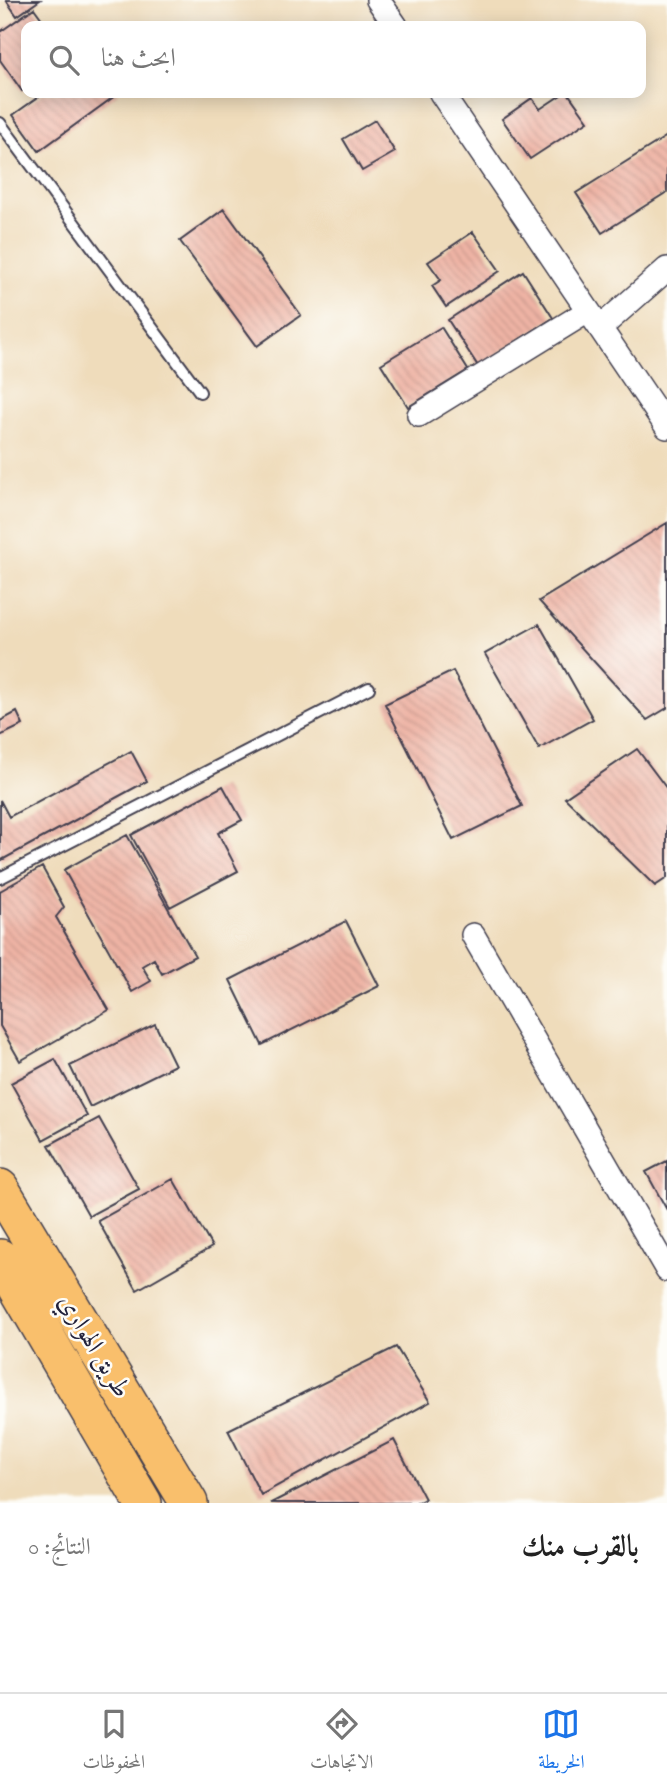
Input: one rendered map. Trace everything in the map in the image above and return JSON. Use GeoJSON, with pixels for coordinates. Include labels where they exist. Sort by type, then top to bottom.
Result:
{"type":"FeatureCollection","features":[{"type":"Feature","properties":{"kind":"highway","name":"طريق الهواري"},"geometry":{"type":"LineString","coordinates":[[0,1188],[189,1503]]}},
{"type":"Feature","properties":{"kind":"highway","name":"طريق الهواري"},"geometry":{"type":"LineString","coordinates":[[0,1258],[143,1503]]}},
{"type":"Feature","properties":{"kind":"street"},"geometry":{"type":"LineString","coordinates":[[378,0],[393,21]]}},
{"type":"Feature","properties":{"kind":"street"},"geometry":{"type":"LineString","coordinates":[[444,98],[667,427]]}},
{"type":"Feature","properties":{"kind":"street"},"geometry":{"type":"LineString","coordinates":[[419,415],[594,320],[667,269]]}},
{"type":"Feature","properties":{"kind":"street"},"geometry":{"type":"LineString","coordinates":[[473,935],[659,1241],[667,1270]]}},
{"type":"Feature","properties":{"kind":"lane"},"geometry":{"type":"LineString","coordinates":[[0,123],[200,393]]}},
{"type":"Feature","properties":{"kind":"lane"},"geometry":{"type":"LineString","coordinates":[[0,878],[369,688]]}},
{"type":"Feature","properties":{"kind":"building"},"geometry":{"type":"Polygon","coordinates":[[[6,0],[40,0],[17,16],[6,0]]]}},
{"type":"Feature","properties":{"kind":"building"},"geometry":{"type":"Polygon","coordinates":[[[34,8],[43,21],[21,21],[21,90],[0,60],[0,32],[34,8]]]}},
{"type":"Feature","properties":{"kind":"building"},"geometry":{"type":"Polygon","coordinates":[[[37,98],[112,98],[39,151],[13,115],[37,98]]]}},
{"type":"Feature","properties":{"kind":"building"},"geometry":{"type":"Polygon","coordinates":[[[532,98],[540,109],[556,98],[572,98],[588,121],[530,159],[502,119],[532,98]]]}},
{"type":"Feature","properties":{"kind":"building"},"geometry":{"type":"Polygon","coordinates":[[[375,120],[395,152],[362,171],[343,139],[375,120]]]}},
{"type":"Feature","properties":{"kind":"building"},"geometry":{"type":"Polygon","coordinates":[[[667,136],[667,192],[602,233],[576,193],[667,136]]]}},
{"type":"Feature","properties":{"kind":"building"},"geometry":{"type":"Polygon","coordinates":[[[224,209],[301,315],[257,346],[180,241],[224,209]]]}},
{"type":"Feature","properties":{"kind":"building"},"geometry":{"type":"Polygon","coordinates":[[[473,232],[500,271],[446,307],[432,286],[441,280],[428,262],[473,232]]]}},
{"type":"Feature","properties":{"kind":"building"},"geometry":{"type":"Polygon","coordinates":[[[523,271],[553,318],[478,366],[448,320],[523,271]]]}},
{"type":"Feature","properties":{"kind":"building"},"geometry":{"type":"Polygon","coordinates":[[[441,327],[468,370],[408,407],[381,364],[441,327]]]}},
{"type":"Feature","properties":{"kind":"building"},"geometry":{"type":"Polygon","coordinates":[[[667,523],[667,708],[647,720],[539,601],[667,523]]]}},
{"type":"Feature","properties":{"kind":"building"},"geometry":{"type":"Polygon","coordinates":[[[539,624],[593,719],[539,749],[485,654],[539,624]]]}},
{"type":"Feature","properties":{"kind":"building"},"geometry":{"type":"Polygon","coordinates":[[[453,671],[522,806],[453,840],[385,704],[453,671]]]}},
{"type":"Feature","properties":{"kind":"building"},"geometry":{"type":"Polygon","coordinates":[[[17,712],[23,725],[0,736],[0,721],[17,712]]]}},
{"type":"Feature","properties":{"kind":"building"},"geometry":{"type":"Polygon","coordinates":[[[637,749],[667,789],[667,878],[655,886],[565,798],[637,749]]]}},
{"type":"Feature","properties":{"kind":"building"},"geometry":{"type":"Polygon","coordinates":[[[131,751],[147,781],[0,861],[0,800],[9,817],[131,751]]]}},
{"type":"Feature","properties":{"kind":"building"},"geometry":{"type":"Polygon","coordinates":[[[223,786],[242,820],[218,833],[238,871],[170,907],[131,835],[223,786]]]}},
{"type":"Feature","properties":{"kind":"building"},"geometry":{"type":"Polygon","coordinates":[[[127,835],[195,956],[162,974],[154,959],[142,966],[151,981],[132,992],[64,870],[127,835]]]}},
{"type":"Feature","properties":{"kind":"building"},"geometry":{"type":"Polygon","coordinates":[[[42,867],[64,907],[56,917],[109,1010],[20,1061],[0,1026],[0,891],[42,867]]]}},
{"type":"Feature","properties":{"kind":"building"},"geometry":{"type":"Polygon","coordinates":[[[346,921],[379,986],[262,1045],[230,980],[346,921]]]}},
{"type":"Feature","properties":{"kind":"building"},"geometry":{"type":"Polygon","coordinates":[[[155,1024],[175,1065],[90,1107],[70,1066],[155,1024]]]}},
{"type":"Feature","properties":{"kind":"building"},"geometry":{"type":"Polygon","coordinates":[[[55,1059],[87,1116],[43,1140],[11,1083],[55,1059]]]}},
{"type":"Feature","properties":{"kind":"building"},"geometry":{"type":"Polygon","coordinates":[[[99,1118],[139,1189],[89,1216],[49,1145],[99,1118]]]}},
{"type":"Feature","properties":{"kind":"building"},"geometry":{"type":"Polygon","coordinates":[[[667,1161],[667,1210],[646,1172],[667,1161]]]}},
{"type":"Feature","properties":{"kind":"building"},"geometry":{"type":"Polygon","coordinates":[[[173,1179],[212,1247],[137,1290],[98,1221],[173,1179]]]}},
{"type":"Feature","properties":{"kind":"building"},"geometry":{"type":"Polygon","coordinates":[[[396,1347],[430,1402],[261,1495],[228,1430],[396,1347]]]}},
{"type":"Feature","properties":{"kind":"building"},"geometry":{"type":"Polygon","coordinates":[[[394,1440],[425,1499],[417,1503],[271,1503],[394,1440]]]}}]}
